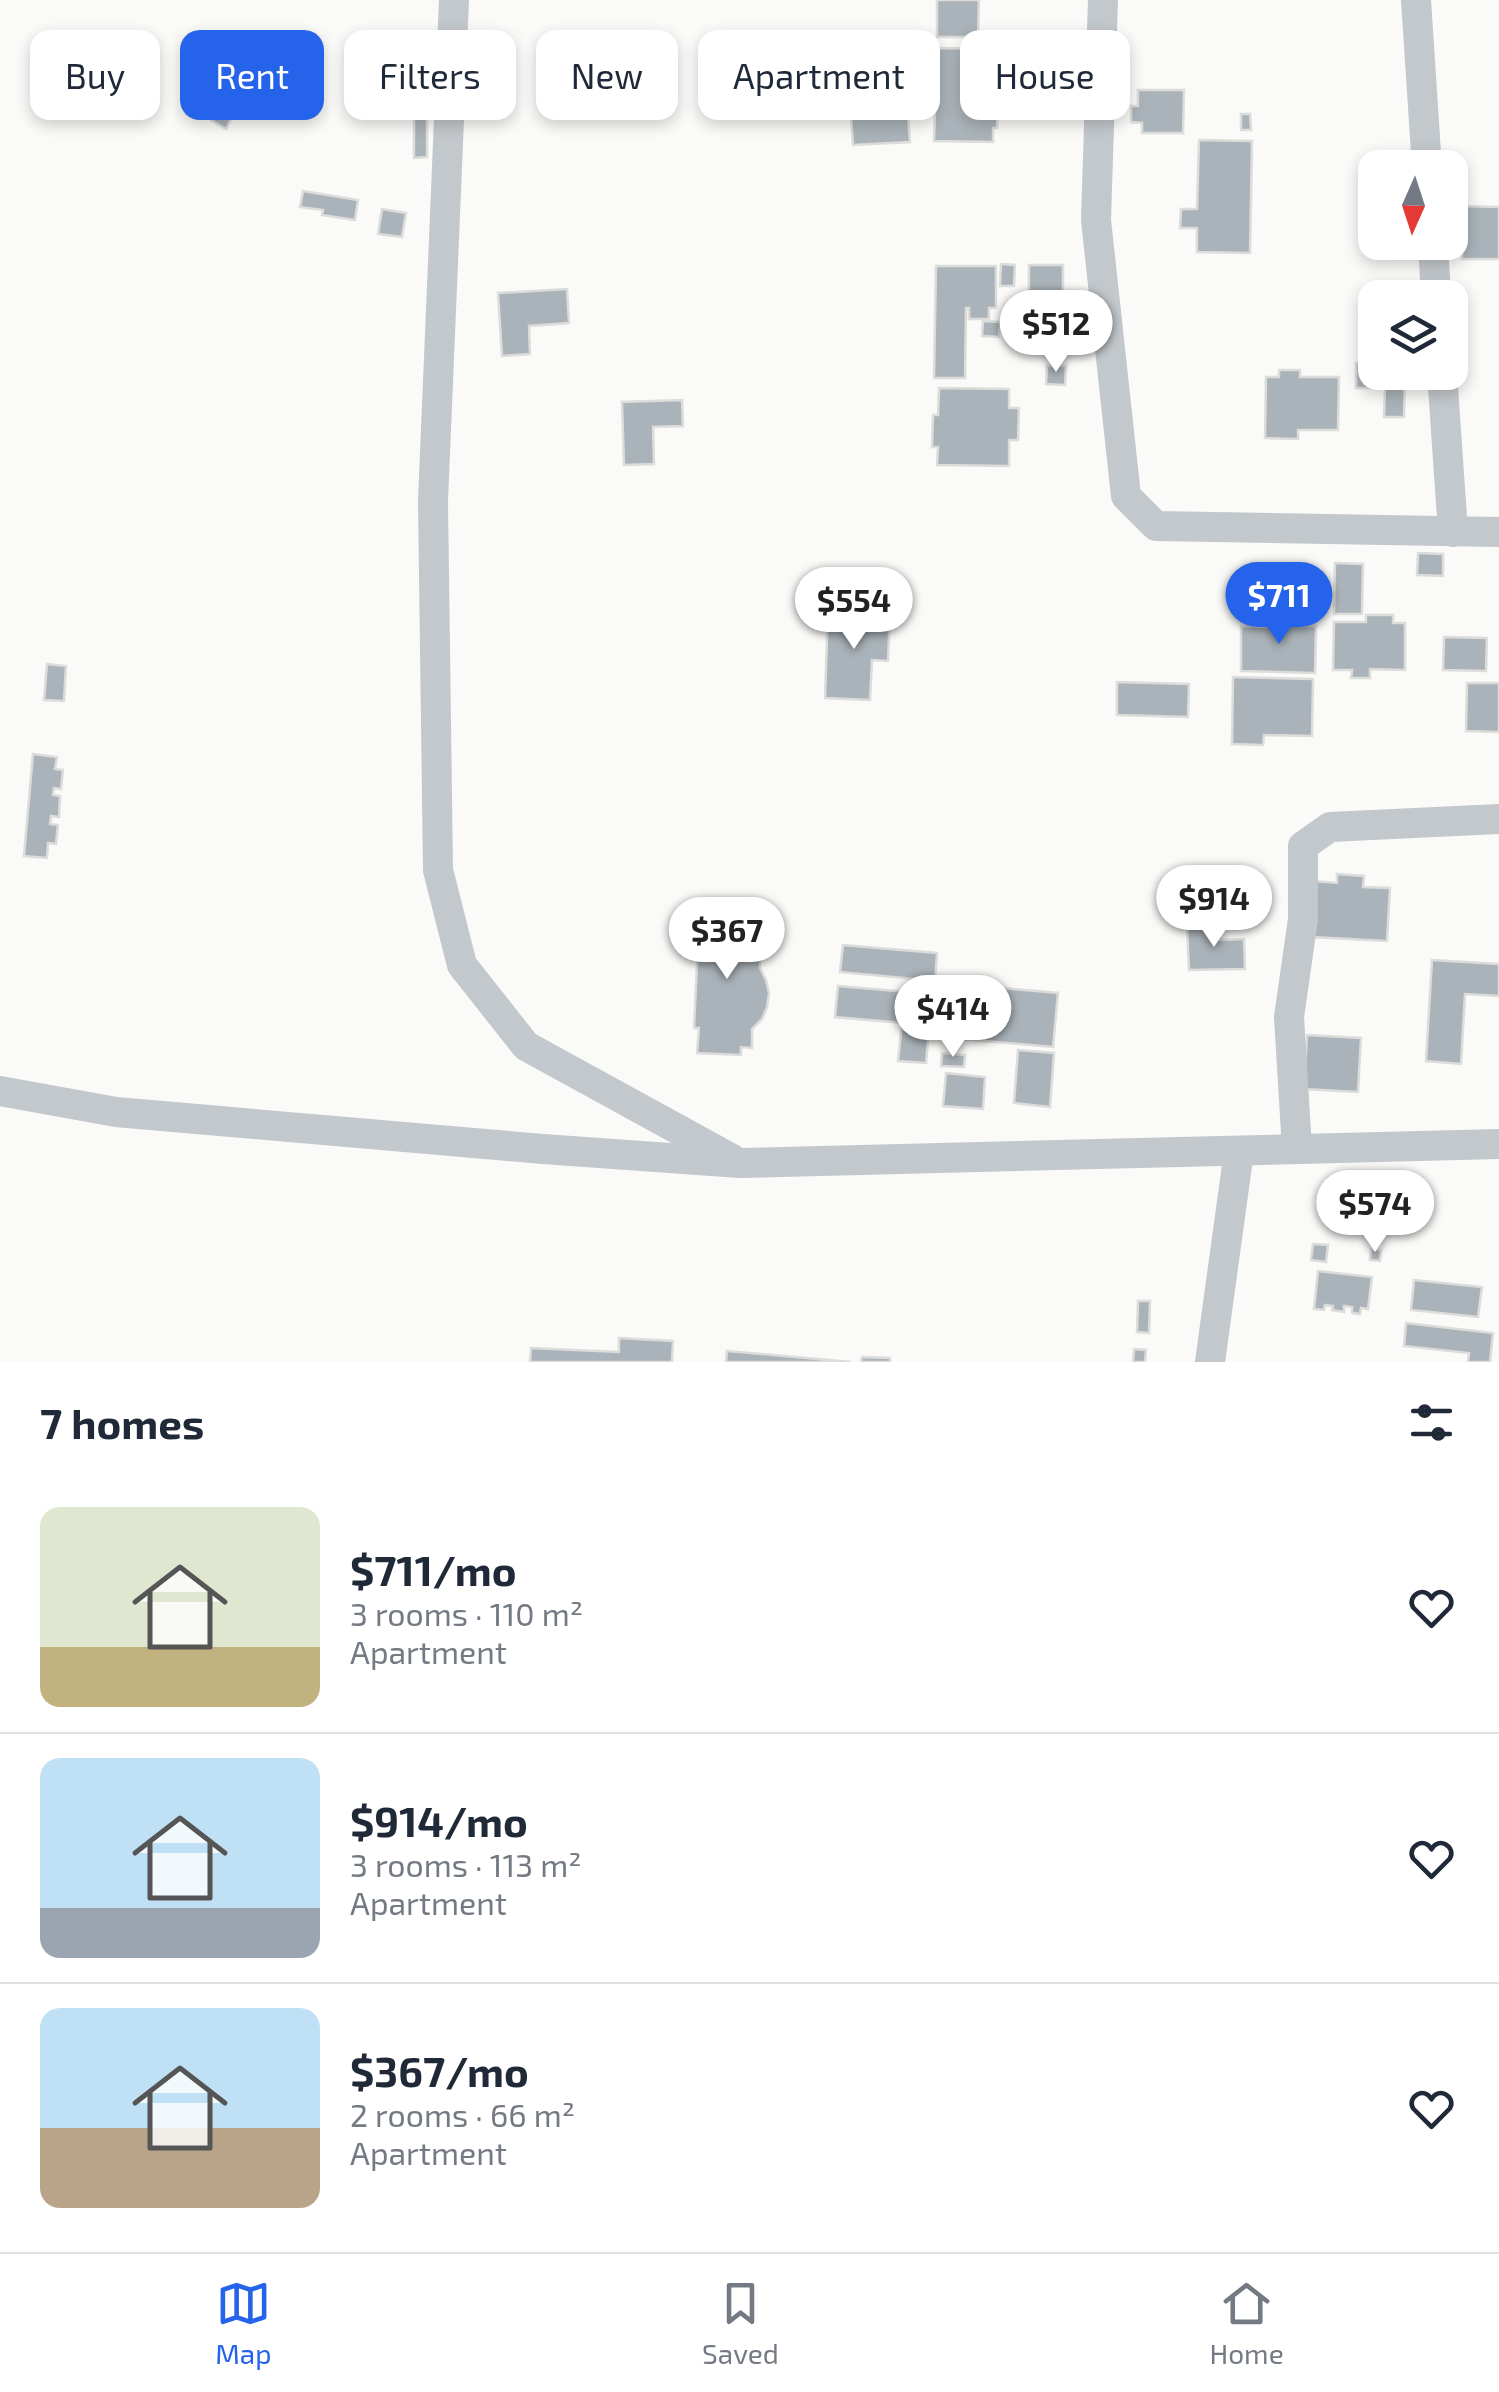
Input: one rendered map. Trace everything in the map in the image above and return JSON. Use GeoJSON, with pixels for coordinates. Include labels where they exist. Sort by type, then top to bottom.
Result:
{"type":"FeatureCollection","features":[{"type":"Feature","properties":{"kind":"street"},"geometry":{"type":"LineString","coordinates":[[454,0],[433,501],[438,870],[462,966],[526,1046],[740,1163]]}},
{"type":"Feature","properties":{"kind":"street"},"geometry":{"type":"LineString","coordinates":[[1103,0],[1096,220],[1126,496],[1156,526],[1499,532]]}},
{"type":"Feature","properties":{"kind":"street"},"geometry":{"type":"LineString","coordinates":[[1416,0],[1427,150]]}},
{"type":"Feature","properties":{"kind":"street"},"geometry":{"type":"LineString","coordinates":[[1443,390],[1453,532]]}},
{"type":"Feature","properties":{"kind":"street"},"geometry":{"type":"LineString","coordinates":[[1297,1149],[1288,1017],[1303,919],[1302,846],[1330,827],[1499,818]]}},
{"type":"Feature","properties":{"kind":"street"},"geometry":{"type":"LineString","coordinates":[[0,1091],[116,1112],[740,1163],[1499,1144]]}},
{"type":"Feature","properties":{"kind":"street"},"geometry":{"type":"LineString","coordinates":[[1210,1362],[1239,1151]]}},
{"type":"Feature","properties":{"kind":"building"},"geometry":{"type":"Polygon","coordinates":[[[937,0],[979,0],[978,30],[960,30],[960,37],[940,37],[937,0]]]}},
{"type":"Feature","properties":{"kind":"building"},"geometry":{"type":"Polygon","coordinates":[[[940,48],[960,48],[960,120],[997,120],[997,128],[993,128],[993,142],[934,141],[935,120],[940,120],[940,48]]]}},
{"type":"Feature","properties":{"kind":"building"},"geometry":{"type":"Polygon","coordinates":[[[1138,90],[1184,90],[1183,133],[1142,133],[1142,123],[1131,122],[1131,106],[1138,106],[1138,90]]]}},
{"type":"Feature","properties":{"kind":"building"},"geometry":{"type":"Polygon","coordinates":[[[1241,114],[1250,114],[1251,130],[1241,130],[1241,114]]]}},
{"type":"Feature","properties":{"kind":"building"},"geometry":{"type":"Polygon","coordinates":[[[211,120],[230,120],[226,129],[211,120]]]}},
{"type":"Feature","properties":{"kind":"building"},"geometry":{"type":"Polygon","coordinates":[[[414,120],[427,120],[427,157],[414,158],[414,120]]]}},
{"type":"Feature","properties":{"kind":"building"},"geometry":{"type":"Polygon","coordinates":[[[851,120],[908,120],[910,142],[853,145],[851,120]]]}},
{"type":"Feature","properties":{"kind":"building"},"geometry":{"type":"Polygon","coordinates":[[[1199,140],[1252,141],[1250,253],[1197,252],[1197,228],[1180,228],[1181,209],[1197,209],[1199,140]]]}},
{"type":"Feature","properties":{"kind":"building"},"geometry":{"type":"Polygon","coordinates":[[[303,191],[358,200],[355,220],[300,207],[303,191]]]}},
{"type":"Feature","properties":{"kind":"building"},"geometry":{"type":"Polygon","coordinates":[[[1468,206],[1499,207],[1499,259],[1468,259],[1468,206]]]}},
{"type":"Feature","properties":{"kind":"building"},"geometry":{"type":"Polygon","coordinates":[[[382,209],[406,213],[402,237],[378,234],[382,209]]]}},
{"type":"Feature","properties":{"kind":"building"},"geometry":{"type":"Polygon","coordinates":[[[1001,264],[1015,265],[1014,286],[1000,286],[1001,264]]]}},
{"type":"Feature","properties":{"kind":"building"},"geometry":{"type":"Polygon","coordinates":[[[1029,265],[1063,265],[1063,307],[1029,307],[1029,265]]]}},
{"type":"Feature","properties":{"kind":"building"},"geometry":{"type":"Polygon","coordinates":[[[936,266],[996,266],[996,308],[989,308],[989,319],[969,319],[966,308],[965,378],[934,378],[936,266]]]}},
{"type":"Feature","properties":{"kind":"building"},"geometry":{"type":"Polygon","coordinates":[[[567,289],[569,323],[529,326],[530,354],[502,356],[498,293],[567,289]]]}},
{"type":"Feature","properties":{"kind":"building"},"geometry":{"type":"Polygon","coordinates":[[[983,321],[1000,322],[999,337],[982,336],[983,321]]]}},
{"type":"Feature","properties":{"kind":"building"},"geometry":{"type":"Polygon","coordinates":[[[1047,366],[1066,366],[1065,385],[1046,384],[1047,366]]]}},
{"type":"Feature","properties":{"kind":"building"},"geometry":{"type":"Polygon","coordinates":[[[1279,370],[1300,370],[1300,377],[1339,377],[1338,430],[1298,430],[1298,439],[1265,438],[1266,377],[1279,377],[1279,370]]]}},
{"type":"Feature","properties":{"kind":"building"},"geometry":{"type":"Polygon","coordinates":[[[939,388],[1009,389],[1009,408],[1019,408],[1018,440],[1009,440],[1009,466],[937,465],[938,447],[932,447],[939,388]]]}},
{"type":"Feature","properties":{"kind":"building"},"geometry":{"type":"Polygon","coordinates":[[[1385,390],[1405,390],[1404,417],[1384,417],[1385,390]]]}},
{"type":"Feature","properties":{"kind":"building"},"geometry":{"type":"Polygon","coordinates":[[[682,400],[683,426],[653,427],[654,464],[624,465],[622,402],[682,400]]]}},
{"type":"Feature","properties":{"kind":"building"},"geometry":{"type":"Polygon","coordinates":[[[1418,553],[1443,554],[1443,576],[1417,575],[1418,553]]]}},
{"type":"Feature","properties":{"kind":"building"},"geometry":{"type":"Polygon","coordinates":[[[1335,563],[1363,564],[1362,614],[1334,614],[1335,563]]]}},
{"type":"Feature","properties":{"kind":"building"},"geometry":{"type":"Polygon","coordinates":[[[828,610],[890,612],[888,661],[872,660],[870,700],[825,698],[828,610]]]}},
{"type":"Feature","properties":{"kind":"building"},"geometry":{"type":"Polygon","coordinates":[[[1366,615],[1393,615],[1393,623],[1405,623],[1405,670],[1370,669],[1370,678],[1351,678],[1352,670],[1333,670],[1334,622],[1366,622],[1366,615]]]}},
{"type":"Feature","properties":{"kind":"building"},"geometry":{"type":"Polygon","coordinates":[[[1266,617],[1298,617],[1298,626],[1316,626],[1315,673],[1241,671],[1241,626],[1266,627],[1266,617]]]}},
{"type":"Feature","properties":{"kind":"building"},"geometry":{"type":"Polygon","coordinates":[[[1444,637],[1487,638],[1486,671],[1443,670],[1444,637]]]}},
{"type":"Feature","properties":{"kind":"building"},"geometry":{"type":"Polygon","coordinates":[[[47,664],[66,666],[64,701],[44,700],[47,664]]]}},
{"type":"Feature","properties":{"kind":"building"},"geometry":{"type":"Polygon","coordinates":[[[1233,677],[1313,679],[1312,736],[1264,735],[1263,745],[1232,744],[1233,677]]]}},
{"type":"Feature","properties":{"kind":"building"},"geometry":{"type":"Polygon","coordinates":[[[1117,682],[1189,684],[1188,717],[1117,715],[1117,682]]]}},
{"type":"Feature","properties":{"kind":"building"},"geometry":{"type":"Polygon","coordinates":[[[1467,683],[1499,683],[1499,732],[1466,731],[1467,683]]]}},
{"type":"Feature","properties":{"kind":"building"},"geometry":{"type":"Polygon","coordinates":[[[33,754],[57,757],[55,769],[63,770],[61,789],[54,788],[53,795],[60,796],[59,817],[51,816],[50,824],[58,825],[56,844],[48,843],[47,858],[24,856],[33,754]]]}},
{"type":"Feature","properties":{"kind":"building"},"geometry":{"type":"Polygon","coordinates":[[[1337,874],[1364,876],[1363,887],[1390,888],[1387,941],[1311,937],[1314,881],[1337,883],[1337,874]]]}},
{"type":"Feature","properties":{"kind":"building"},"geometry":{"type":"Polygon","coordinates":[[[696,904],[731,906],[730,920],[755,921],[754,939],[761,939],[760,968],[769,993],[767,1007],[752,1029],[752,1048],[741,1047],[741,1055],[697,1053],[696,904]]]}},
{"type":"Feature","properties":{"kind":"building"},"geometry":{"type":"Polygon","coordinates":[[[1220,926],[1220,940],[1244,939],[1245,969],[1189,970],[1187,927],[1220,926]]]}},
{"type":"Feature","properties":{"kind":"building"},"geometry":{"type":"Polygon","coordinates":[[[843,945],[937,953],[935,981],[840,972],[843,945]]]}},
{"type":"Feature","properties":{"kind":"building"},"geometry":{"type":"Polygon","coordinates":[[[1432,960],[1499,964],[1499,996],[1465,994],[1461,1064],[1426,1061],[1432,960]]]}},
{"type":"Feature","properties":{"kind":"building"},"geometry":{"type":"Polygon","coordinates":[[[943,983],[1058,993],[1053,1047],[939,1037],[943,983]]]}},
{"type":"Feature","properties":{"kind":"building"},"geometry":{"type":"Polygon","coordinates":[[[838,986],[932,994],[926,1063],[898,1061],[902,1023],[835,1017],[838,986]]]}},
{"type":"Feature","properties":{"kind":"building"},"geometry":{"type":"Polygon","coordinates":[[[1307,1035],[1361,1038],[1358,1092],[1304,1089],[1307,1035]]]}},
{"type":"Feature","properties":{"kind":"building"},"geometry":{"type":"Polygon","coordinates":[[[1018,1050],[1054,1053],[1050,1107],[1014,1103],[1018,1050]]]}},
{"type":"Feature","properties":{"kind":"building"},"geometry":{"type":"Polygon","coordinates":[[[942,1053],[965,1055],[964,1067],[941,1066],[942,1053]]]}},
{"type":"Feature","properties":{"kind":"building"},"geometry":{"type":"Polygon","coordinates":[[[946,1073],[985,1077],[983,1109],[943,1106],[946,1073]]]}},
{"type":"Feature","properties":{"kind":"building"},"geometry":{"type":"Polygon","coordinates":[[[1313,1244],[1328,1245],[1326,1262],[1311,1260],[1313,1244]]]}},
{"type":"Feature","properties":{"kind":"building"},"geometry":{"type":"Polygon","coordinates":[[[1371,1249],[1381,1250],[1380,1261],[1370,1260],[1371,1249]]]}},
{"type":"Feature","properties":{"kind":"building"},"geometry":{"type":"Polygon","coordinates":[[[1318,1271],[1372,1277],[1368,1309],[1361,1308],[1360,1314],[1344,1306],[1344,1312],[1325,1305],[1324,1310],[1314,1309],[1318,1271]]]}},
{"type":"Feature","properties":{"kind":"building"},"geometry":{"type":"Polygon","coordinates":[[[1414,1280],[1482,1287],[1478,1317],[1411,1310],[1414,1280]]]}},
{"type":"Feature","properties":{"kind":"building"},"geometry":{"type":"Polygon","coordinates":[[[1138,1301],[1150,1301],[1149,1333],[1137,1332],[1138,1301]]]}},
{"type":"Feature","properties":{"kind":"building"},"geometry":{"type":"Polygon","coordinates":[[[1406,1323],[1493,1333],[1490,1362],[1468,1362],[1469,1353],[1404,1346],[1406,1323]]]}},
{"type":"Feature","properties":{"kind":"building"},"geometry":{"type":"Polygon","coordinates":[[[619,1338],[673,1341],[672,1362],[530,1362],[531,1348],[619,1352],[619,1338]]]}},
{"type":"Feature","properties":{"kind":"building"},"geometry":{"type":"Polygon","coordinates":[[[1134,1349],[1146,1350],[1145,1362],[1133,1362],[1134,1349]]]}},
{"type":"Feature","properties":{"kind":"building"},"geometry":{"type":"Polygon","coordinates":[[[727,1351],[851,1362],[726,1362],[727,1351]]]}},
{"type":"Feature","properties":{"kind":"building"},"geometry":{"type":"Polygon","coordinates":[[[862,1357],[890,1358],[890,1362],[861,1362],[862,1357]]]}}]}
